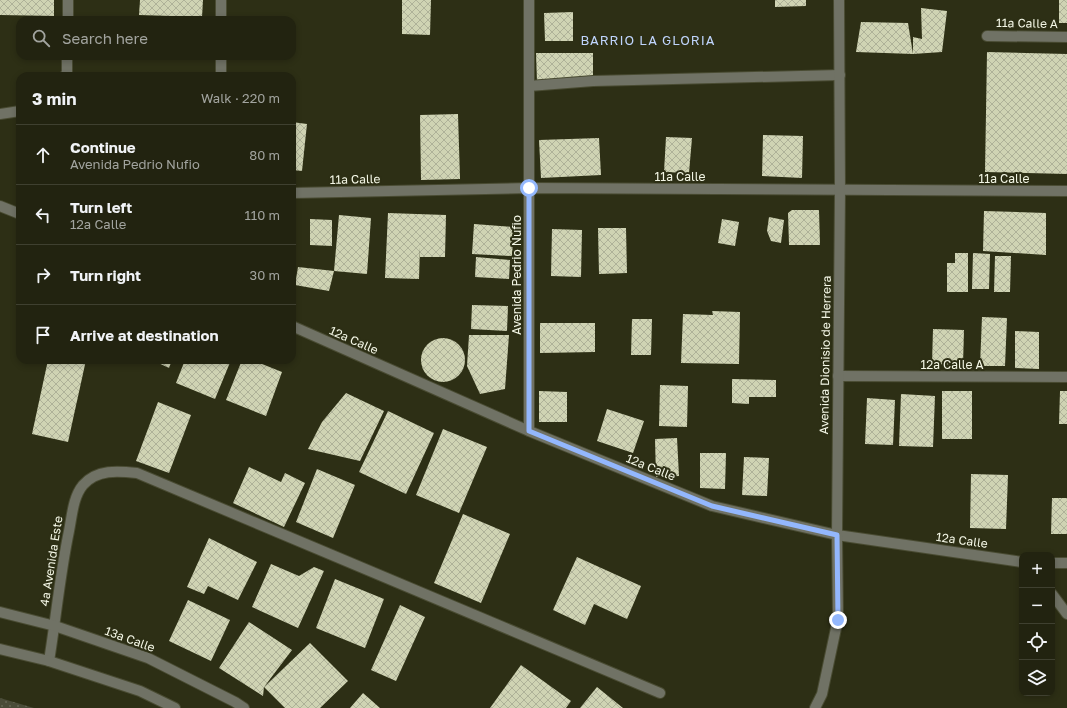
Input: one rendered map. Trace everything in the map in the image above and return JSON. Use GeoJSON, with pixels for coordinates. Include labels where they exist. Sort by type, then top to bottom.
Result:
{"type":"FeatureCollection","features":[{"type":"Feature","properties":{"kind":"street"},"geometry":{"type":"LineString","coordinates":[[68,0],[68,16]]}},
{"type":"Feature","properties":{"kind":"street"},"geometry":{"type":"LineString","coordinates":[[221,0],[221,16]]}},
{"type":"Feature","properties":{"kind":"street","name":"Avenida Pedrio Nufio"},"geometry":{"type":"LineString","coordinates":[[529,431],[530,0]]}},
{"type":"Feature","properties":{"kind":"street","name":"Avenida Dionisio de Herrera"},"geometry":{"type":"LineString","coordinates":[[815,708],[822,694],[838,620],[837,535],[840,190],[839,0]]}},
{"type":"Feature","properties":{"kind":"street","name":"11a Calle A"},"geometry":{"type":"LineString","coordinates":[[986,36],[1067,37]]}},
{"type":"Feature","properties":{"kind":"street"},"geometry":{"type":"LineString","coordinates":[[67,60],[67,72]]}},
{"type":"Feature","properties":{"kind":"street"},"geometry":{"type":"LineString","coordinates":[[221,60],[221,72]]}},
{"type":"Feature","properties":{"kind":"street"},"geometry":{"type":"LineString","coordinates":[[529,86],[593,81],[840,75]]}},
{"type":"Feature","properties":{"kind":"street"},"geometry":{"type":"LineString","coordinates":[[0,114],[16,112]]}},
{"type":"Feature","properties":{"kind":"street","name":"11a Calle"},"geometry":{"type":"LineString","coordinates":[[296,193],[529,188],[1067,191]]}},
{"type":"Feature","properties":{"kind":"street"},"geometry":{"type":"LineString","coordinates":[[0,206],[16,212]]}},
{"type":"Feature","properties":{"kind":"street","name":"12a Calle"},"geometry":{"type":"LineString","coordinates":[[296,328],[529,431],[712,506],[837,535],[1019,562]]}},
{"type":"Feature","properties":{"kind":"street","name":"12a Calle A"},"geometry":{"type":"LineString","coordinates":[[838,376],[1067,377]]}},
{"type":"Feature","properties":{"kind":"street","name":"4a Avenida Este"},"geometry":{"type":"LineString","coordinates":[[49,661],[55,626],[61,570],[74,503],[83,485],[97,474],[116,470],[137,474],[660,694]]}},
{"type":"Feature","properties":{"kind":"street"},"geometry":{"type":"LineString","coordinates":[[1055,563],[1067,563]]}},
{"type":"Feature","properties":{"kind":"street"},"geometry":{"type":"LineString","coordinates":[[1055,598],[1067,614]]}},
{"type":"Feature","properties":{"kind":"street","name":"13a Calle"},"geometry":{"type":"LineString","coordinates":[[0,612],[55,626],[148,658],[244,708]]}},
{"type":"Feature","properties":{"kind":"street"},"geometry":{"type":"LineString","coordinates":[[0,649],[49,661],[140,691],[175,708]]}},
{"type":"Feature","properties":{"kind":"green space"},"geometry":{"type":"Polygon","coordinates":[[[0,698],[34,708],[0,708],[0,698]]]}},
{"type":"Feature","properties":{"kind":"building"},"geometry":{"type":"Polygon","coordinates":[[[0,0],[54,0],[54,16],[0,15],[0,0]]]}},
{"type":"Feature","properties":{"kind":"building"},"geometry":{"type":"Polygon","coordinates":[[[140,0],[203,0],[202,16],[139,15],[140,0]]]}},
{"type":"Feature","properties":{"kind":"building"},"geometry":{"type":"Polygon","coordinates":[[[402,0],[431,0],[430,35],[402,34],[402,0]]]}},
{"type":"Feature","properties":{"kind":"building"},"geometry":{"type":"Polygon","coordinates":[[[775,0],[806,0],[806,6],[775,7],[775,0]]]}},
{"type":"Feature","properties":{"kind":"building"},"geometry":{"type":"Polygon","coordinates":[[[1059,0],[1067,0],[1067,23],[1059,23],[1059,0]]]}},
{"type":"Feature","properties":{"kind":"building"},"geometry":{"type":"Polygon","coordinates":[[[921,8],[947,11],[942,52],[913,54],[913,37],[922,39],[921,8]]]}},
{"type":"Feature","properties":{"kind":"building"},"geometry":{"type":"Polygon","coordinates":[[[573,12],[573,41],[545,41],[544,13],[573,12]]]}},
{"type":"Feature","properties":{"kind":"building"},"geometry":{"type":"Polygon","coordinates":[[[861,22],[908,23],[913,54],[856,52],[861,22]]]}},
{"type":"Feature","properties":{"kind":"building"},"geometry":{"type":"Polygon","coordinates":[[[987,52],[1067,54],[1067,174],[985,172],[987,52]]]}},
{"type":"Feature","properties":{"kind":"building"},"geometry":{"type":"Polygon","coordinates":[[[536,53],[593,53],[593,80],[537,82],[536,53]]]}},
{"type":"Feature","properties":{"kind":"building"},"geometry":{"type":"Polygon","coordinates":[[[458,114],[460,179],[421,180],[420,115],[458,114]]]}},
{"type":"Feature","properties":{"kind":"building"},"geometry":{"type":"Polygon","coordinates":[[[296,123],[307,124],[302,171],[296,170],[296,123]]]}},
{"type":"Feature","properties":{"kind":"building"},"geometry":{"type":"Polygon","coordinates":[[[763,135],[803,136],[802,178],[762,176],[763,135]]]}},
{"type":"Feature","properties":{"kind":"building"},"geometry":{"type":"Polygon","coordinates":[[[666,137],[692,138],[689,173],[664,172],[666,137]]]}},
{"type":"Feature","properties":{"kind":"building"},"geometry":{"type":"Polygon","coordinates":[[[599,138],[601,175],[541,178],[539,140],[599,138]]]}},
{"type":"Feature","properties":{"kind":"building"},"geometry":{"type":"Polygon","coordinates":[[[792,210],[819,210],[820,245],[789,245],[788,213],[792,210]]]}},
{"type":"Feature","properties":{"kind":"building"},"geometry":{"type":"Polygon","coordinates":[[[984,211],[1046,213],[1046,255],[983,251],[984,211]]]}},
{"type":"Feature","properties":{"kind":"building"},"geometry":{"type":"Polygon","coordinates":[[[388,213],[446,215],[445,257],[420,257],[420,247],[419,279],[385,278],[388,213]]]}},
{"type":"Feature","properties":{"kind":"building"},"geometry":{"type":"Polygon","coordinates":[[[339,215],[371,218],[367,274],[334,271],[339,215]]]}},
{"type":"Feature","properties":{"kind":"building"},"geometry":{"type":"Polygon","coordinates":[[[769,217],[784,220],[781,243],[771,241],[767,231],[769,217]]]}},
{"type":"Feature","properties":{"kind":"building"},"geometry":{"type":"Polygon","coordinates":[[[310,219],[332,220],[332,246],[310,245],[310,219]]]}},
{"type":"Feature","properties":{"kind":"building"},"geometry":{"type":"Polygon","coordinates":[[[722,219],[739,222],[735,246],[718,243],[722,219]]]}},
{"type":"Feature","properties":{"kind":"building"},"geometry":{"type":"Polygon","coordinates":[[[474,224],[514,227],[512,256],[472,254],[474,224]]]}},
{"type":"Feature","properties":{"kind":"building"},"geometry":{"type":"Polygon","coordinates":[[[598,228],[626,228],[627,273],[599,274],[598,228]]]}},
{"type":"Feature","properties":{"kind":"building"},"geometry":{"type":"Polygon","coordinates":[[[552,229],[582,230],[581,277],[551,276],[552,229]]]}},
{"type":"Feature","properties":{"kind":"building"},"geometry":{"type":"Polygon","coordinates":[[[955,253],[968,253],[968,292],[947,292],[947,263],[955,263],[955,253]]]}},
{"type":"Feature","properties":{"kind":"building"},"geometry":{"type":"Polygon","coordinates":[[[973,253],[990,254],[989,289],[972,289],[973,253]]]}},
{"type":"Feature","properties":{"kind":"building"},"geometry":{"type":"Polygon","coordinates":[[[995,256],[1011,256],[1010,292],[994,292],[995,256]]]}},
{"type":"Feature","properties":{"kind":"building"},"geometry":{"type":"Polygon","coordinates":[[[476,257],[510,260],[509,279],[475,277],[476,257]]]}},
{"type":"Feature","properties":{"kind":"building"},"geometry":{"type":"Polygon","coordinates":[[[298,267],[334,271],[329,291],[296,285],[298,267]]]}},
{"type":"Feature","properties":{"kind":"building"},"geometry":{"type":"Polygon","coordinates":[[[472,305],[508,306],[507,331],[471,329],[472,305]]]}},
{"type":"Feature","properties":{"kind":"building"},"geometry":{"type":"Polygon","coordinates":[[[712,311],[740,312],[739,364],[681,363],[683,314],[713,315],[712,311]]]}},
{"type":"Feature","properties":{"kind":"building"},"geometry":{"type":"Polygon","coordinates":[[[982,317],[1007,318],[1005,366],[980,366],[982,317]]]}},
{"type":"Feature","properties":{"kind":"building"},"geometry":{"type":"Polygon","coordinates":[[[632,319],[652,319],[651,355],[631,355],[632,319]]]}},
{"type":"Feature","properties":{"kind":"building"},"geometry":{"type":"Polygon","coordinates":[[[540,323],[595,323],[595,352],[540,353],[540,323]]]}},
{"type":"Feature","properties":{"kind":"building"},"geometry":{"type":"Polygon","coordinates":[[[933,329],[964,330],[963,365],[932,364],[933,329]]]}},
{"type":"Feature","properties":{"kind":"building"},"geometry":{"type":"Polygon","coordinates":[[[1015,331],[1039,332],[1039,369],[1015,368],[1015,331]]]}},
{"type":"Feature","properties":{"kind":"building"},"geometry":{"type":"Polygon","coordinates":[[[469,335],[509,335],[505,389],[480,394],[467,366],[469,335]]]}},
{"type":"Feature","properties":{"kind":"building"},"geometry":{"type":"Polygon","coordinates":[[[447,338],[452,339],[459,344],[464,351],[464,369],[459,376],[452,381],[439,382],[434,381],[427,376],[422,369],[421,356],[422,351],[427,344],[434,339],[447,338]]]}},
{"type":"Feature","properties":{"kind":"building"},"geometry":{"type":"Polygon","coordinates":[[[47,364],[85,364],[68,442],[32,434],[47,364]]]}},
{"type":"Feature","properties":{"kind":"building"},"geometry":{"type":"Polygon","coordinates":[[[160,364],[170,364],[169,368],[160,364]]]}},
{"type":"Feature","properties":{"kind":"building"},"geometry":{"type":"Polygon","coordinates":[[[183,364],[229,364],[215,399],[176,383],[183,364]]]}},
{"type":"Feature","properties":{"kind":"building"},"geometry":{"type":"Polygon","coordinates":[[[240,364],[262,364],[282,372],[266,416],[226,400],[240,364]]]}},
{"type":"Feature","properties":{"kind":"building"},"geometry":{"type":"Polygon","coordinates":[[[732,379],[776,380],[776,397],[749,397],[749,404],[732,403],[732,379]]]}},
{"type":"Feature","properties":{"kind":"building"},"geometry":{"type":"Polygon","coordinates":[[[660,385],[688,386],[687,427],[659,426],[660,385]]]}},
{"type":"Feature","properties":{"kind":"building"},"geometry":{"type":"Polygon","coordinates":[[[539,391],[567,392],[567,422],[539,422],[539,391]]]}},
{"type":"Feature","properties":{"kind":"building"},"geometry":{"type":"Polygon","coordinates":[[[942,391],[972,391],[972,439],[942,439],[942,391]]]}},
{"type":"Feature","properties":{"kind":"building"},"geometry":{"type":"Polygon","coordinates":[[[1060,391],[1067,391],[1067,424],[1059,424],[1060,391]]]}},
{"type":"Feature","properties":{"kind":"building"},"geometry":{"type":"Polygon","coordinates":[[[346,393],[384,411],[360,461],[308,449],[322,422],[346,393]]]}},
{"type":"Feature","properties":{"kind":"building"},"geometry":{"type":"Polygon","coordinates":[[[901,394],[935,396],[933,447],[899,446],[901,394]]]}},
{"type":"Feature","properties":{"kind":"building"},"geometry":{"type":"Polygon","coordinates":[[[867,398],[895,400],[893,445],[865,444],[867,398]]]}},
{"type":"Feature","properties":{"kind":"building"},"geometry":{"type":"Polygon","coordinates":[[[158,402],[191,415],[169,473],[136,461],[158,402]]]}},
{"type":"Feature","properties":{"kind":"building"},"geometry":{"type":"Polygon","coordinates":[[[607,409],[644,421],[633,453],[597,441],[607,409]]]}},
{"type":"Feature","properties":{"kind":"building"},"geometry":{"type":"Polygon","coordinates":[[[388,411],[434,433],[406,494],[359,472],[388,411]]]}},
{"type":"Feature","properties":{"kind":"building"},"geometry":{"type":"Polygon","coordinates":[[[443,429],[487,447],[459,513],[416,495],[443,429]]]}},
{"type":"Feature","properties":{"kind":"building"},"geometry":{"type":"Polygon","coordinates":[[[677,438],[679,476],[656,477],[655,439],[677,438]]]}},
{"type":"Feature","properties":{"kind":"building"},"geometry":{"type":"Polygon","coordinates":[[[700,453],[726,453],[725,489],[700,488],[700,453]]]}},
{"type":"Feature","properties":{"kind":"building"},"geometry":{"type":"Polygon","coordinates":[[[744,457],[769,458],[767,496],[742,495],[744,457]]]}},
{"type":"Feature","properties":{"kind":"building"},"geometry":{"type":"Polygon","coordinates":[[[249,467],[281,482],[285,473],[305,483],[284,527],[233,503],[249,467]]]}},
{"type":"Feature","properties":{"kind":"building"},"geometry":{"type":"Polygon","coordinates":[[[317,469],[355,485],[333,538],[296,522],[317,469]]]}},
{"type":"Feature","properties":{"kind":"building"},"geometry":{"type":"Polygon","coordinates":[[[971,474],[1008,475],[1006,529],[970,528],[971,474]]]}},
{"type":"Feature","properties":{"kind":"building"},"geometry":{"type":"Polygon","coordinates":[[[1052,498],[1067,498],[1067,534],[1051,534],[1052,498]]]}},
{"type":"Feature","properties":{"kind":"building"},"geometry":{"type":"Polygon","coordinates":[[[463,514],[510,534],[481,603],[434,583],[463,514]]]}},
{"type":"Feature","properties":{"kind":"building"},"geometry":{"type":"Polygon","coordinates":[[[209,538],[257,562],[238,600],[208,586],[204,594],[187,587],[209,538]]]}},
{"type":"Feature","properties":{"kind":"building"},"geometry":{"type":"Polygon","coordinates":[[[577,557],[641,586],[627,619],[594,604],[585,625],[553,610],[577,557]]]}},
{"type":"Feature","properties":{"kind":"building"},"geometry":{"type":"Polygon","coordinates":[[[271,564],[299,576],[314,567],[324,571],[298,628],[252,607],[271,564]]]}},
{"type":"Feature","properties":{"kind":"building"},"geometry":{"type":"Polygon","coordinates":[[[335,579],[384,599],[365,648],[316,628],[335,579]]]}},
{"type":"Feature","properties":{"kind":"building"},"geometry":{"type":"Polygon","coordinates":[[[188,600],[230,620],[211,661],[169,641],[188,600]]]}},
{"type":"Feature","properties":{"kind":"building"},"geometry":{"type":"Polygon","coordinates":[[[400,605],[425,617],[396,681],[371,670],[400,605]]]}},
{"type":"Feature","properties":{"kind":"building"},"geometry":{"type":"Polygon","coordinates":[[[249,622],[292,650],[264,687],[263,696],[219,668],[249,622]]]}},
{"type":"Feature","properties":{"kind":"building"},"geometry":{"type":"Polygon","coordinates":[[[310,643],[348,681],[320,708],[285,708],[264,687],[310,643]]]}},
{"type":"Feature","properties":{"kind":"building"},"geometry":{"type":"Polygon","coordinates":[[[521,665],[571,701],[566,708],[490,708],[521,665]]]}},
{"type":"Feature","properties":{"kind":"building"},"geometry":{"type":"Polygon","coordinates":[[[597,687],[623,708],[580,708],[597,687]]]}},
{"type":"Feature","properties":{"kind":"building"},"geometry":{"type":"Polygon","coordinates":[[[363,693],[380,708],[350,708],[363,693]]]}},
{"type":"Feature","properties":{"kind":"district","name":"BARRIO LA GLORIA"},"geometry":{"type":"Point","coordinates":[648,40]}},
{"type":"Feature","properties":{"kind":"route"},"geometry":{"type":"LineString","coordinates":[[529,188],[529,431],[712,506],[837,535],[838,620]]}}]}
